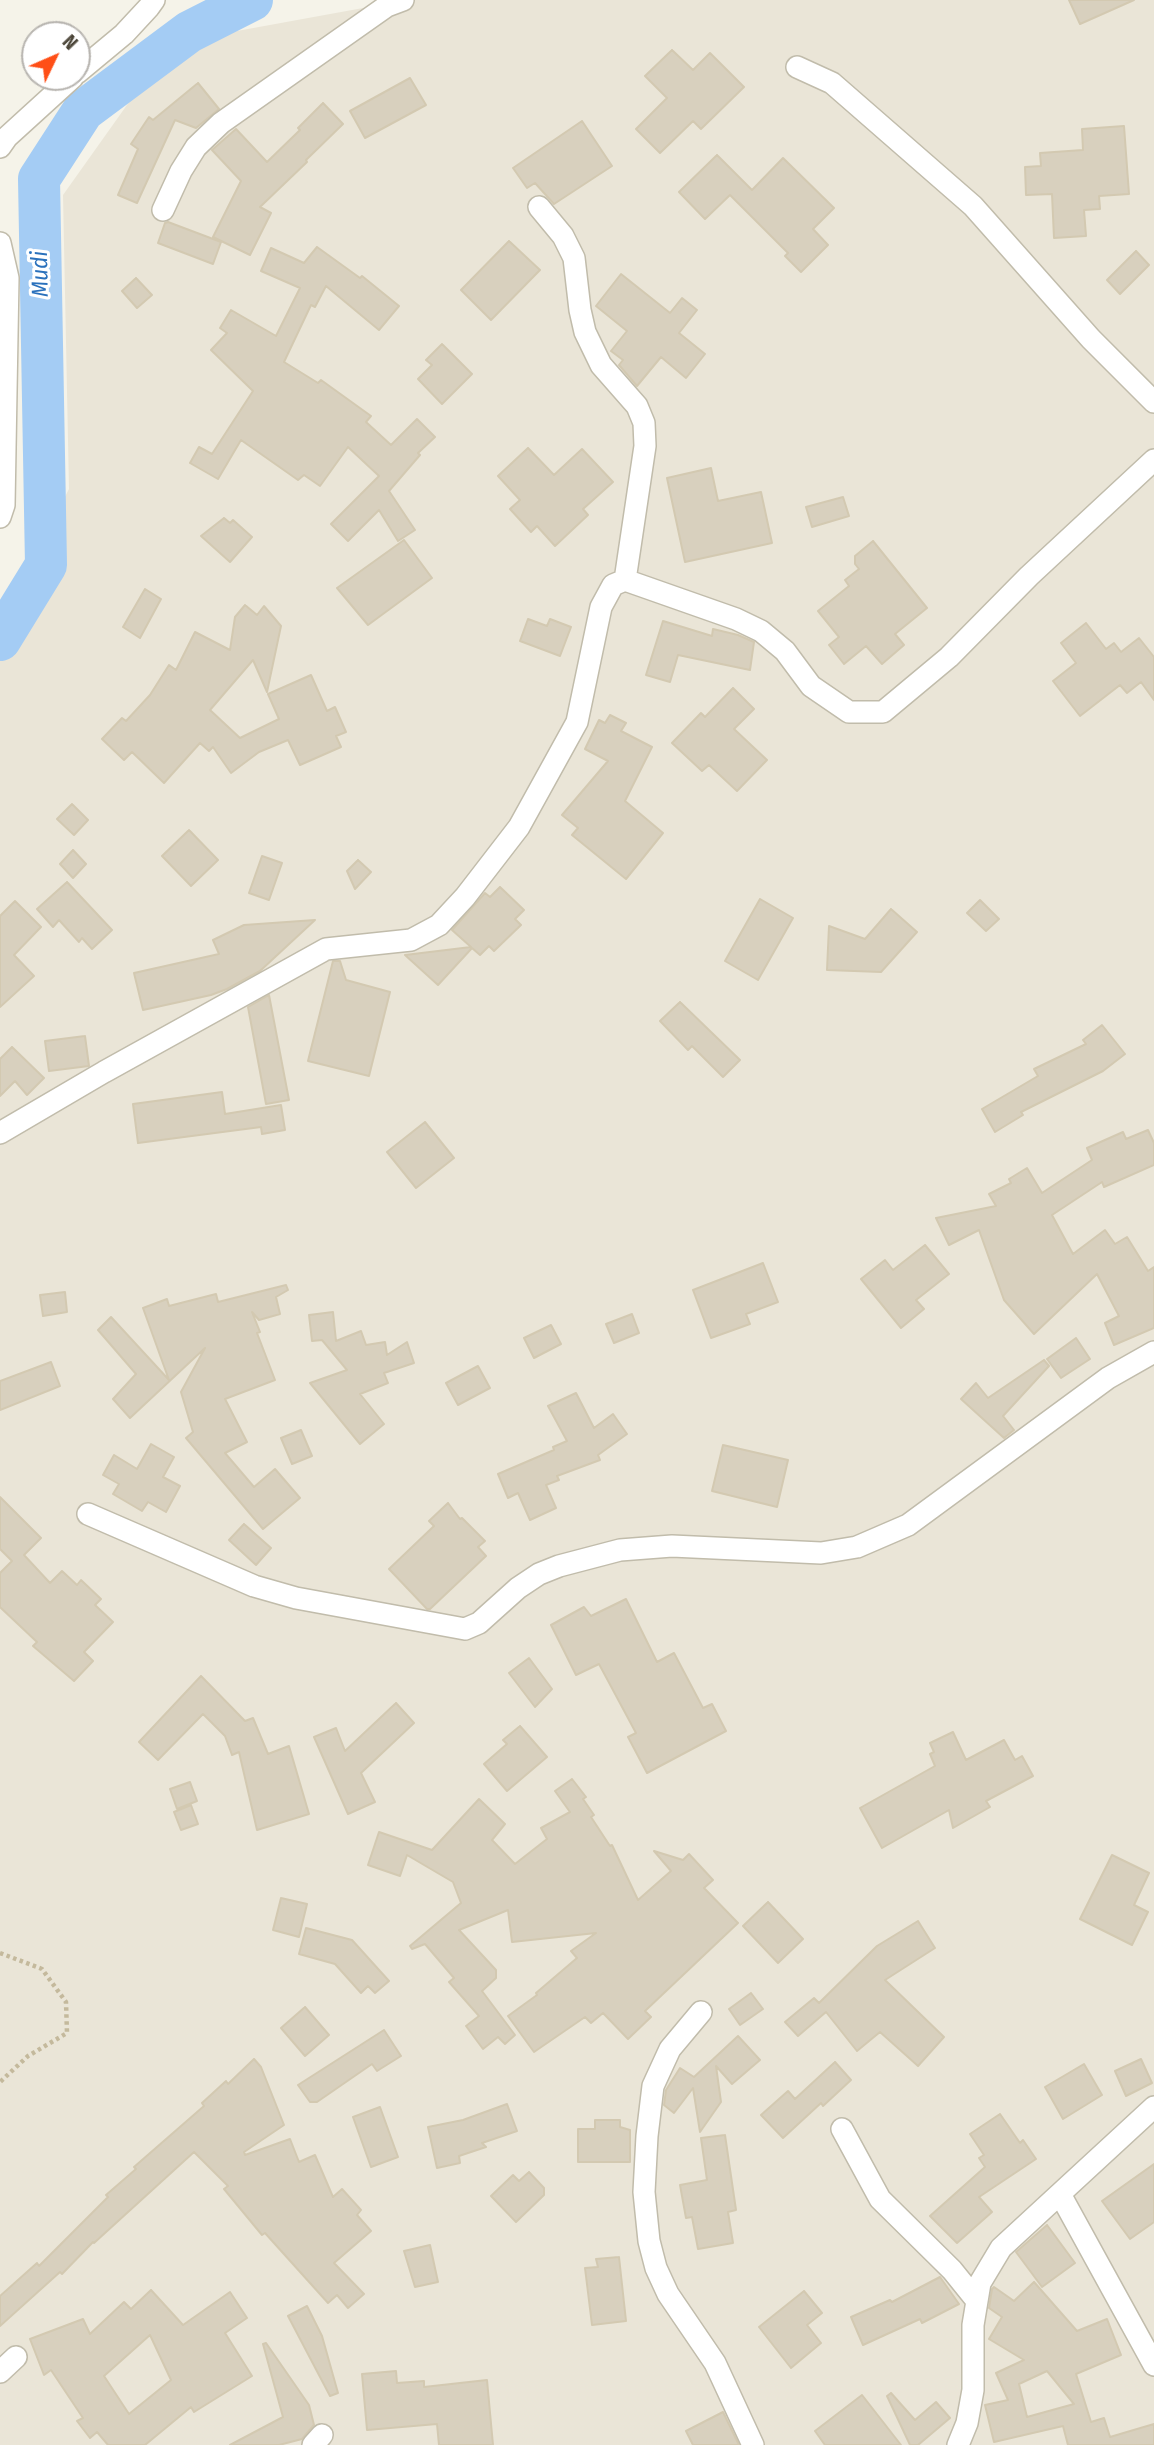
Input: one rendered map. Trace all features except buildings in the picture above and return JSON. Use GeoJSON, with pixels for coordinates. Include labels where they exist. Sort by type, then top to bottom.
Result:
{"type":"FeatureCollection","features":[{"type":"Feature","properties":{"kind":"street"},"geometry":{"type":"LineString","coordinates":[[91,61],[124,34],[153,0]]}},
{"type":"Feature","properties":{"kind":"street"},"geometry":{"type":"LineString","coordinates":[[163,210],[181,171],[197,147],[221,123],[387,6],[403,0]]}},
{"type":"Feature","properties":{"kind":"street"},"geometry":{"type":"LineString","coordinates":[[797,67],[832,83],[973,206],[1091,339],[1154,402]]}},
{"type":"Feature","properties":{"kind":"street"},"geometry":{"type":"LineString","coordinates":[[0,147],[7,136],[57,91]]}},
{"type":"Feature","properties":{"kind":"street"},"geometry":{"type":"LineString","coordinates":[[539,207],[563,236],[575,258],[580,310],[590,343],[601,365],[636,406],[645,423],[645,446],[625,580]]}},
{"type":"Feature","properties":{"kind":"street"},"geometry":{"type":"LineString","coordinates":[[0,243],[8,278],[4,505],[0,517]]}},
{"type":"Feature","properties":{"kind":"street"},"geometry":{"type":"LineString","coordinates":[[0,1132],[326,949],[411,940],[439,925],[465,897],[519,827],[577,722],[601,607],[613,585],[625,580],[736,619],[761,631],[785,652],[811,686],[849,712],[883,712],[949,657],[1029,576],[1154,460]]}},
{"type":"Feature","properties":{"kind":"street"},"geometry":{"type":"LineString","coordinates":[[88,1514],[254,1586],[296,1598],[465,1629],[479,1623],[518,1588],[539,1574],[558,1566],[620,1550],[672,1546],[821,1553],[857,1547],[908,1525],[1108,1378],[1154,1352]]}},
{"type":"Feature","properties":{"kind":"street"},"geometry":{"type":"LineString","coordinates":[[701,2012],[670,2049],[653,2086],[646,2136],[644,2192],[649,2241],[656,2268],[668,2294],[715,2363],[753,2445]]}},
{"type":"Feature","properties":{"kind":"street"},"geometry":{"type":"LineString","coordinates":[[958,2445],[967,2423],[973,2390],[973,2325],[977,2301],[981,2283],[1001,2248],[1154,2107]]}},
{"type":"Feature","properties":{"kind":"street"},"geometry":{"type":"LineString","coordinates":[[842,2129],[880,2199],[952,2270],[977,2301]]}},
{"type":"Feature","properties":{"kind":"street"},"geometry":{"type":"LineString","coordinates":[[1060,2194],[1154,2365]]}},
{"type":"Feature","properties":{"kind":"street"},"geometry":{"type":"LineString","coordinates":[[0,2372],[16,2357]]}},
{"type":"Feature","properties":{"kind":"path"},"geometry":{"type":"LineString","coordinates":[[0,1953],[42,1969],[66,2002],[67,2033],[28,2056],[0,2082]]}},
{"type":"Feature","properties":{"kind":"shaded area"},"geometry":{"type":"Polygon","coordinates":[[[407,0],[1154,0],[1154,2445],[0,2445],[0,623],[69,489],[63,195],[171,43],[407,0]]]}},
{"type":"Feature","properties":{"kind":"waterway","name":"Mudi"},"geometry":{"type":"LineString","coordinates":[[0,640],[46,565],[39,179],[83,111],[189,32],[252,0]]}}]}
